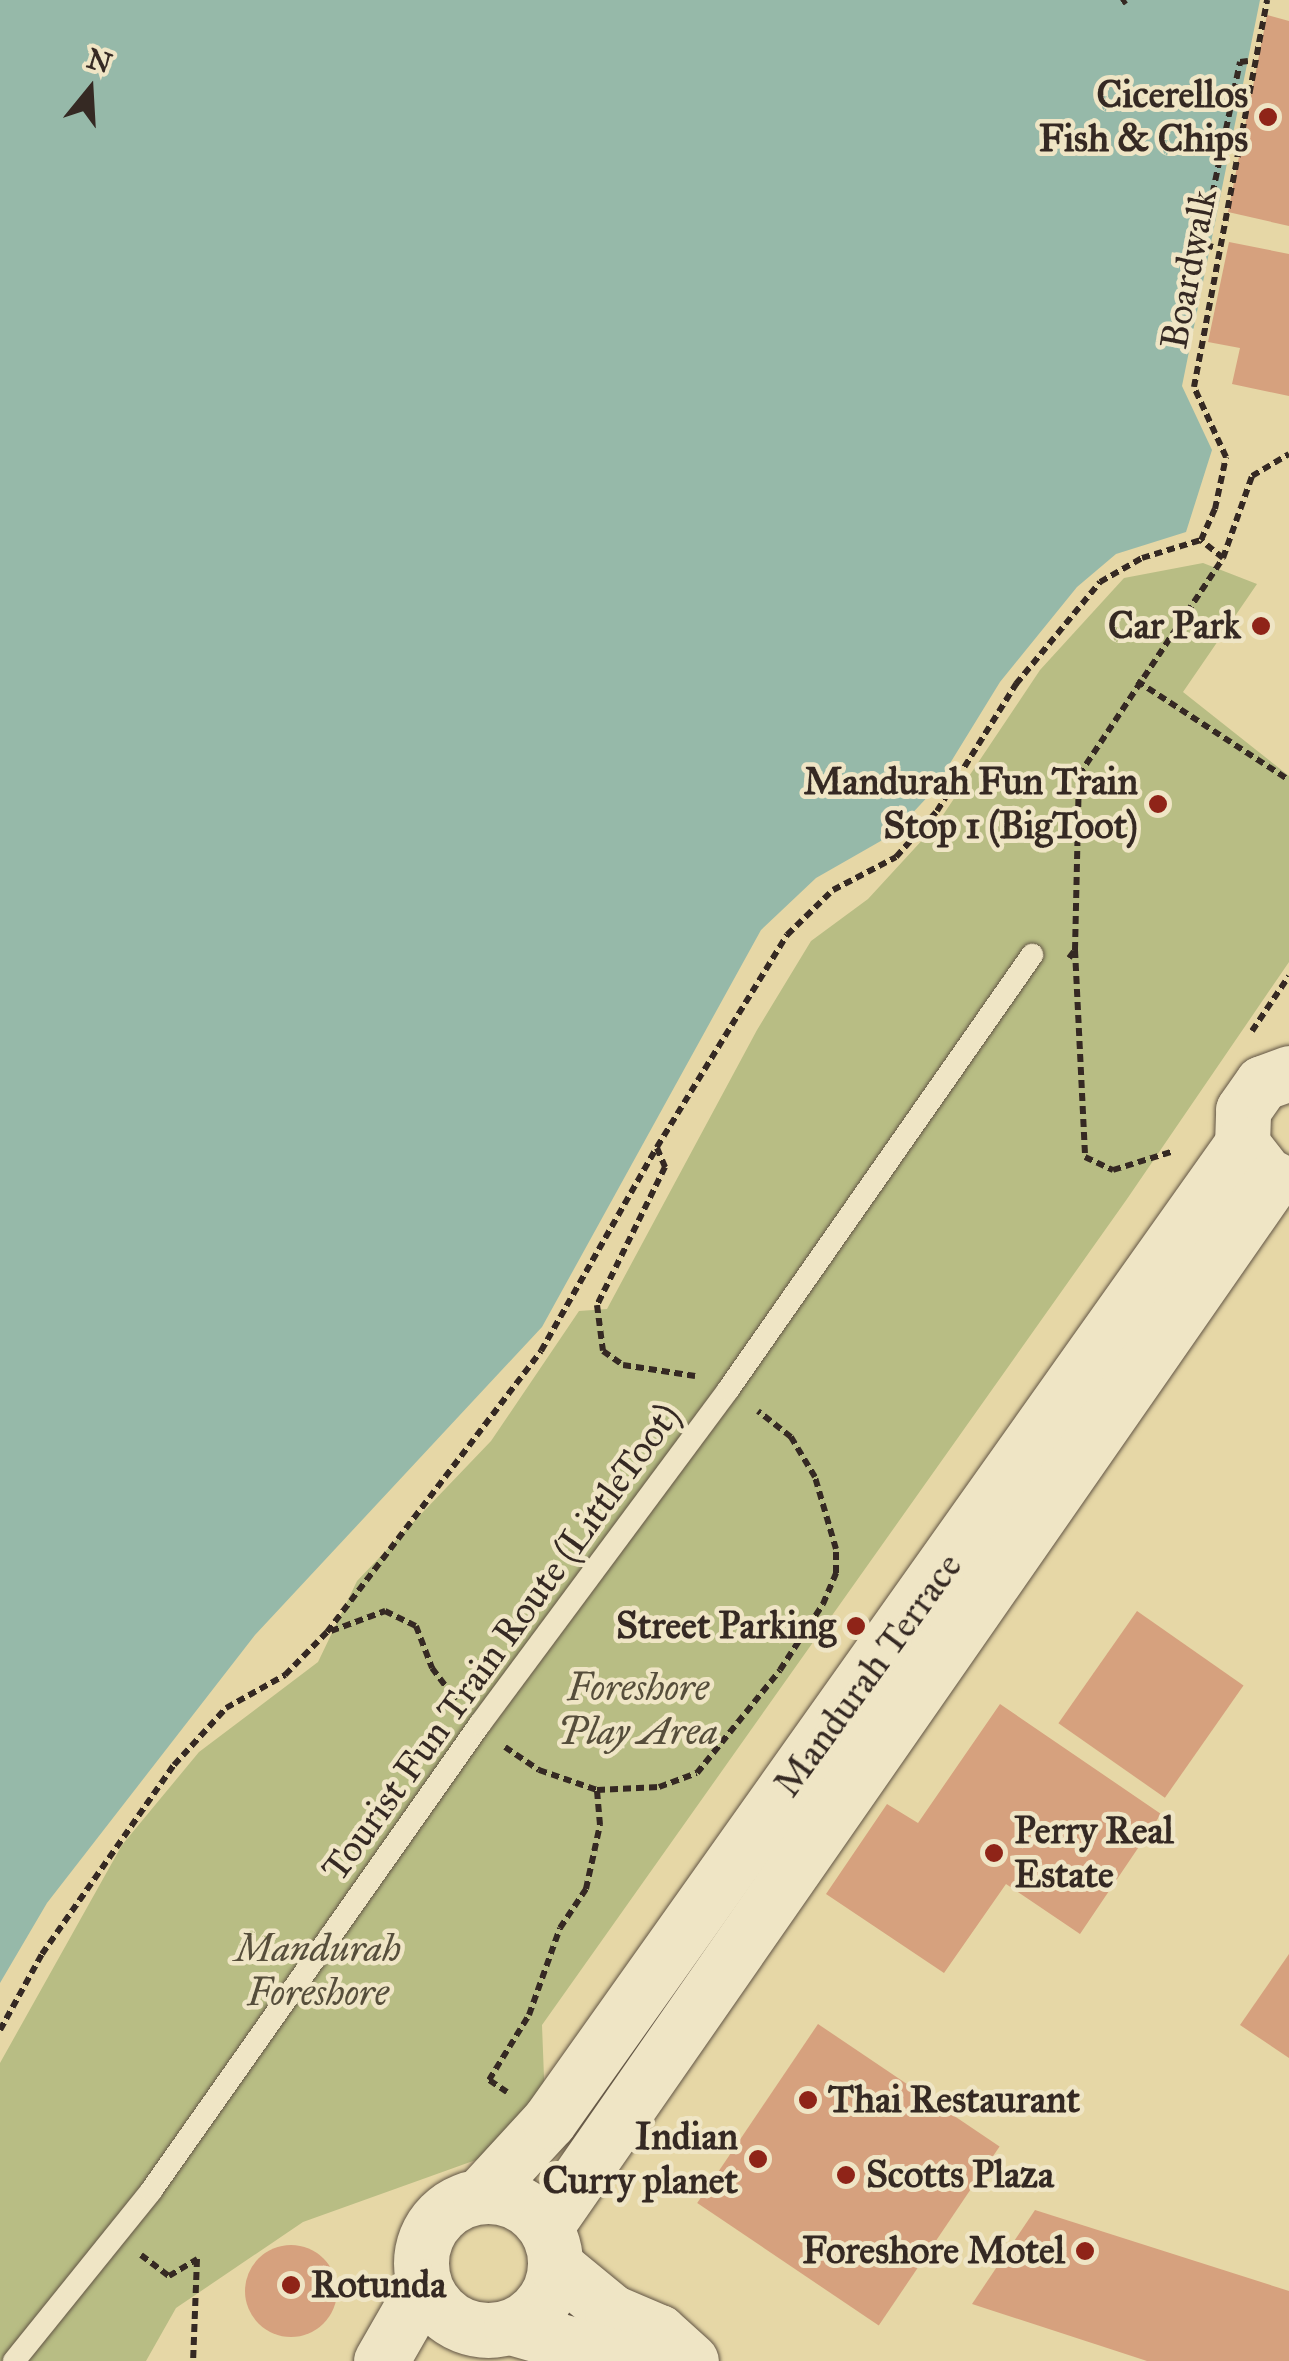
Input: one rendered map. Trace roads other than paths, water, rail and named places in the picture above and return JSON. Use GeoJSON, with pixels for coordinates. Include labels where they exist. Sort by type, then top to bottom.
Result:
{"type":"FeatureCollection","features":[{"type":"Feature","properties":{"kind":"street"},"geometry":{"type":"LineString","coordinates":[[1268,1168],[1242,1110],[1262,1082],[1289,1073]]}},
{"type":"Feature","properties":{"kind":"street","name":"Mandurah Terrace"},"geometry":{"type":"LineString","coordinates":[[480,2196],[549,2121],[1215,1188],[1268,1168]]}},
{"type":"Feature","properties":{"kind":"street","name":"Mandurah Terrace"},"geometry":{"type":"LineString","coordinates":[[550,2246],[1268,1168]]}},
{"type":"Feature","properties":{"kind":"street"},"geometry":{"type":"LineString","coordinates":[[630,2361],[472,2338],[433,2303],[424,2286],[422,2246],[430,2227],[452,2206],[480,2196],[516,2202],[550,2246],[612,2312],[660,2332],[691,2361]]}},
{"type":"Feature","properties":{"kind":"street"},"geometry":{"type":"LineString","coordinates":[[472,2338],[543,2303],[550,2246]]}},
{"type":"Feature","properties":{"kind":"street"},"geometry":{"type":"LineString","coordinates":[[381,2361],[424,2286]]}},
{"type":"Feature","properties":{"kind":"lane","name":"Tourist Fun Train Route (LittleToot)"},"geometry":{"type":"LineString","coordinates":[[14,2361],[151,2191],[480,1724],[728,1390],[1032,955]]}},
{"type":"Feature","properties":{"kind":"place","name":"Cicerellos Fish & Chips"},"geometry":{"type":"Point","coordinates":[1268,117]}},
{"type":"Feature","properties":{"kind":"place","name":"Car Park"},"geometry":{"type":"Point","coordinates":[1261,626]}},
{"type":"Feature","properties":{"kind":"place","name":"Mandurah Fun Train Stop 1 (BigToot)"},"geometry":{"type":"Point","coordinates":[1158,804]}},
{"type":"Feature","properties":{"kind":"place","name":"Street Parking"},"geometry":{"type":"Point","coordinates":[856,1626]}},
{"type":"Feature","properties":{"kind":"place","name":"Perry Real Estate"},"geometry":{"type":"Point","coordinates":[994,1853]}},
{"type":"Feature","properties":{"kind":"place","name":"Thai Restaurant"},"geometry":{"type":"Point","coordinates":[808,2100]}},
{"type":"Feature","properties":{"kind":"place","name":"Indian Curry planet"},"geometry":{"type":"Point","coordinates":[758,2159]}},
{"type":"Feature","properties":{"kind":"place","name":"Scotts Plaza"},"geometry":{"type":"Point","coordinates":[846,2175]}},
{"type":"Feature","properties":{"kind":"place","name":"Foreshore Motel"},"geometry":{"type":"Point","coordinates":[1085,2251]}},
{"type":"Feature","properties":{"kind":"place","name":"Rotunda"},"geometry":{"type":"Point","coordinates":[291,2285]}},
{"type":"Feature","properties":{"kind":"park label","name":"Foreshore Play Area"},"geometry":{"type":"Point","coordinates":[638,1710]}},
{"type":"Feature","properties":{"kind":"park label","name":"Mandurah Foreshore"},"geometry":{"type":"Point","coordinates":[318,1971]}}]}
